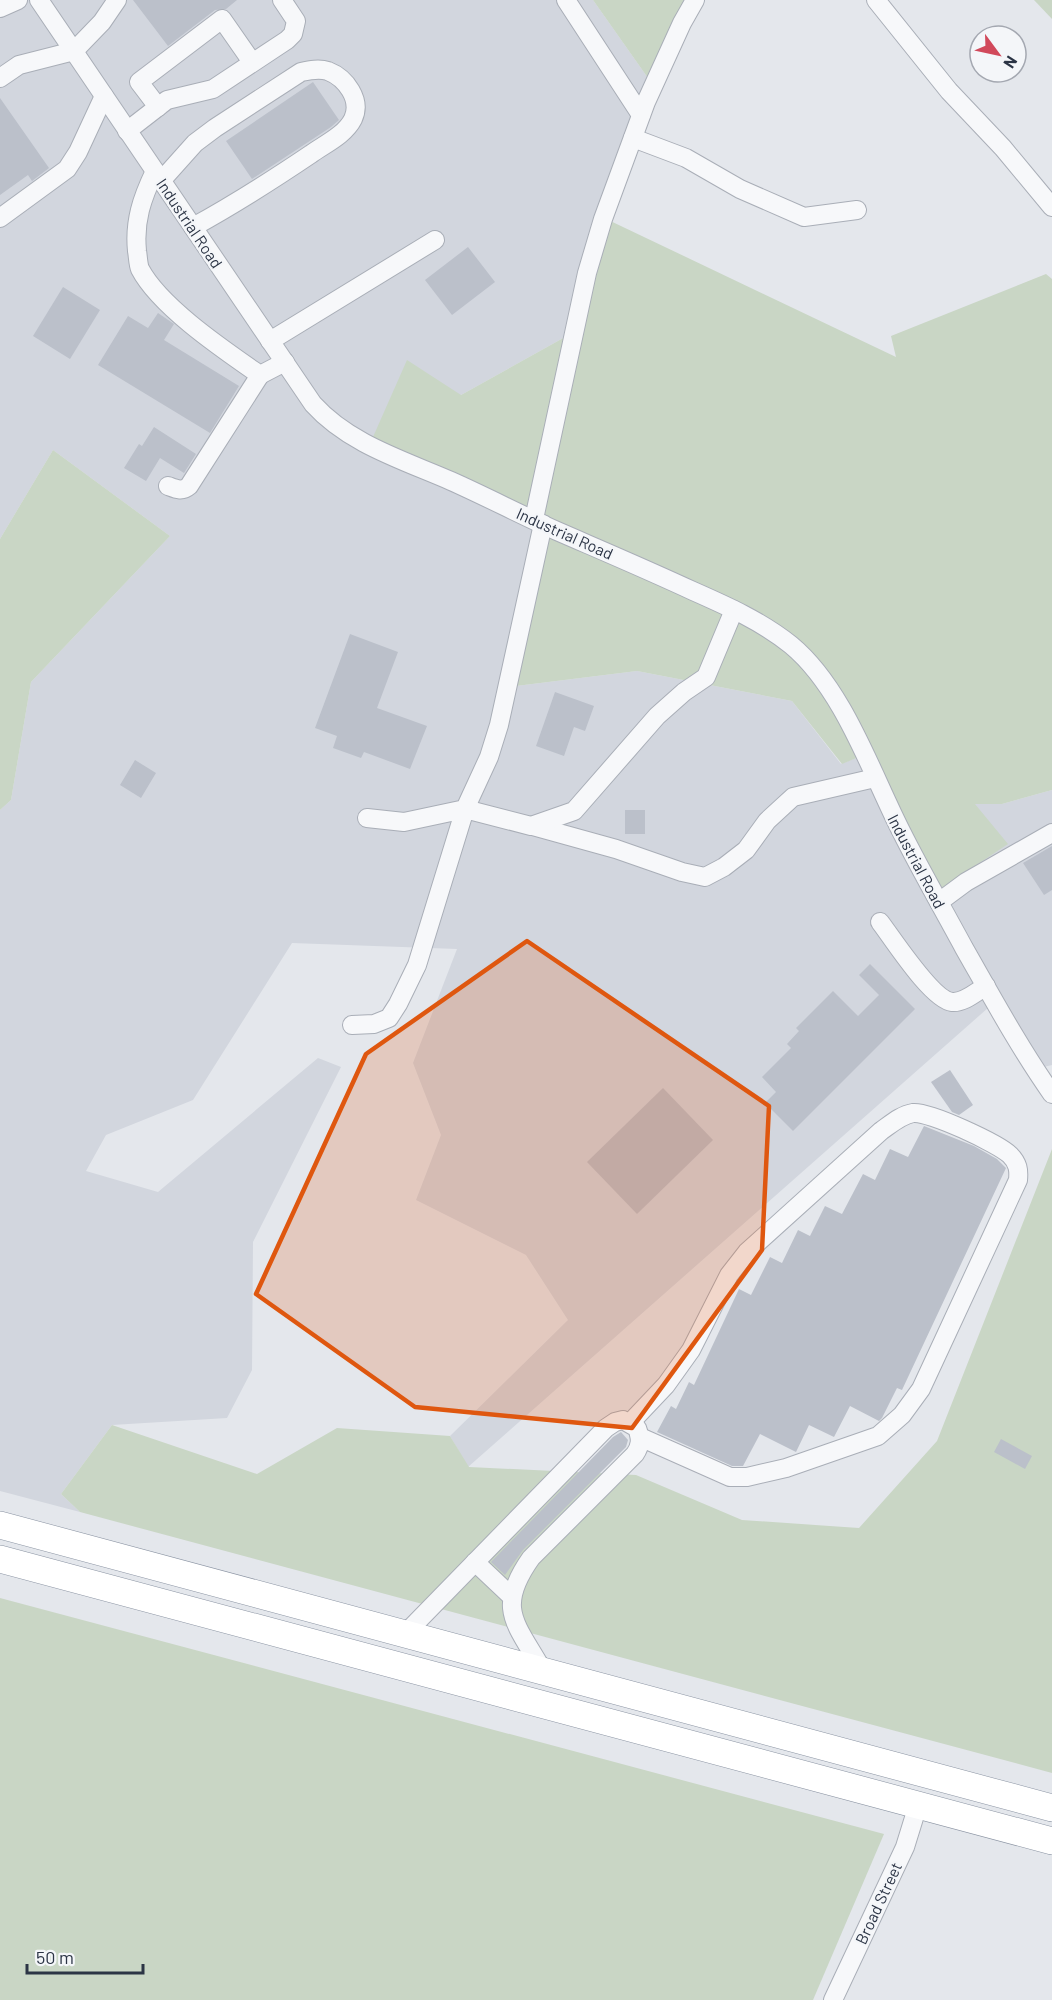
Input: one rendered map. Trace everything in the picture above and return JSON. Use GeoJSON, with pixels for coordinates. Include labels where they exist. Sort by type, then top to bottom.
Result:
{"type":"FeatureCollection","features":[{"type":"Feature","properties":{"kind":"highway"},"geometry":{"type":"LineString","coordinates":[[0,1525],[1052,1808]]}},
{"type":"Feature","properties":{"kind":"highway"},"geometry":{"type":"LineString","coordinates":[[0,1559],[1052,1841]]}},
{"type":"Feature","properties":{"kind":"street"},"geometry":{"type":"LineString","coordinates":[[0,8],[18,0]]}},
{"type":"Feature","properties":{"kind":"street","name":"Industrial Road"},"geometry":{"type":"LineString","coordinates":[[39,0],[313,404],[335,426],[349,435],[734,610],[779,636],[803,657],[814,669],[848,720],[939,902],[1036,1071],[1052,1094]]}},
{"type":"Feature","properties":{"kind":"street"},"geometry":{"type":"LineString","coordinates":[[0,78],[19,65],[74,51],[102,22],[117,0]]}},
{"type":"Feature","properties":{"kind":"street"},"geometry":{"type":"LineString","coordinates":[[128,131],[167,100],[213,89],[287,40],[293,34],[296,21],[282,0]]}},
{"type":"Feature","properties":{"kind":"street"},"geometry":{"type":"LineString","coordinates":[[566,0],[641,115]]}},
{"type":"Feature","properties":{"kind":"street"},"geometry":{"type":"LineString","coordinates":[[352,1024],[374,1024],[389,1018],[398,1004],[417,965],[465,809],[489,757],[499,725],[587,273],[603,219],[641,115],[682,23],[695,0]]}},
{"type":"Feature","properties":{"kind":"street"},"geometry":{"type":"LineString","coordinates":[[876,0],[950,91],[1003,148],[1052,207]]}},
{"type":"Feature","properties":{"kind":"street"},"geometry":{"type":"LineString","coordinates":[[158,107],[138,82],[222,19],[252,62]]}},
{"type":"Feature","properties":{"kind":"street"},"geometry":{"type":"LineString","coordinates":[[193,227],[255,192],[342,133],[353,118],[356,105],[351,90],[342,79],[328,71],[315,69],[301,72],[195,143],[158,176],[142,198],[135,233],[139,267],[162,299],[229,354],[260,375]]}},
{"type":"Feature","properties":{"kind":"street"},"geometry":{"type":"LineString","coordinates":[[0,218],[67,170],[104,96]]}},
{"type":"Feature","properties":{"kind":"street"},"geometry":{"type":"LineString","coordinates":[[633,138],[686,158],[740,189],[804,217],[857,210]]}},
{"type":"Feature","properties":{"kind":"street"},"geometry":{"type":"LineString","coordinates":[[270,341],[435,240]]}},
{"type":"Feature","properties":{"kind":"street"},"geometry":{"type":"LineString","coordinates":[[168,486],[179,490],[189,486],[260,375],[285,362]]}},
{"type":"Feature","properties":{"kind":"street"},"geometry":{"type":"LineString","coordinates":[[533,826],[574,811],[657,716],[684,692],[706,677],[734,610]]}},
{"type":"Feature","properties":{"kind":"street"},"geometry":{"type":"LineString","coordinates":[[367,818],[404,822],[465,809],[616,849],[682,872],[705,877],[724,867],[746,850],[767,821],[793,796],[875,778]]}},
{"type":"Feature","properties":{"kind":"street"},"geometry":{"type":"LineString","coordinates":[[939,902],[966,882],[1052,833]]}},
{"type":"Feature","properties":{"kind":"street"},"geometry":{"type":"LineString","coordinates":[[880,922],[928,986],[939,996],[951,1002],[965,999],[986,986]]}},
{"type":"Feature","properties":{"kind":"street"},"geometry":{"type":"LineString","coordinates":[[405,1634],[606,1428],[615,1422],[623,1420],[635,1430],[730,1477],[747,1478],[786,1468],[878,1436],[903,1415],[921,1389],[1018,1180],[1019,1166],[999,1147],[936,1118],[913,1113],[898,1119],[881,1131],[747,1252],[729,1275],[691,1350],[635,1430]]}},
{"type":"Feature","properties":{"kind":"street"},"geometry":{"type":"LineString","coordinates":[[543,1671],[512,1614],[511,1596],[519,1575],[531,1558],[635,1454],[640,1446],[635,1430]]}},
{"type":"Feature","properties":{"kind":"street"},"geometry":{"type":"LineString","coordinates":[[475,1562],[511,1596]]}},
{"type":"Feature","properties":{"kind":"street","name":"Broad Street"},"geometry":{"type":"LineString","coordinates":[[833,2000],[905,1847],[918,1805]]}},
{"type":"Feature","properties":{"kind":"highlighted area"},"geometry":{"type":"Polygon","coordinates":[[[527,941],[769,1106],[762,1250],[632,1428],[415,1407],[256,1294],[366,1054],[527,941]]]}},
{"type":"Feature","properties":{"kind":"shaded area"},"geometry":{"type":"Polygon","coordinates":[[[0,0],[593,0],[655,88],[574,332],[461,395],[545,525],[507,687],[637,671],[792,701],[841,764],[871,752],[974,804],[1002,804],[1052,790],[1052,1065],[1035,1069],[997,1000],[468,1467],[450,1436],[568,1320],[526,1255],[416,1200],[441,1135],[413,1063],[457,949],[292,943],[193,1100],[106,1135],[86,1171],[158,1192],[318,1058],[341,1067],[253,1242],[252,1370],[227,1418],[112,1425],[61,1494],[80,1512],[0,1491],[0,810],[11,800],[31,682],[170,536],[53,450],[0,539],[0,0]]]}},
{"type":"Feature","properties":{"kind":"green space"},"geometry":{"type":"Polygon","coordinates":[[[593,0],[699,0],[655,88],[593,0]]]}},
{"type":"Feature","properties":{"kind":"green space"},"geometry":{"type":"Polygon","coordinates":[[[1034,0],[1052,0],[1052,19],[1034,0]]]}},
{"type":"Feature","properties":{"kind":"green space"},"geometry":{"type":"Polygon","coordinates":[[[602,217],[896,357],[891,336],[1046,274],[1052,279],[1052,790],[1002,804],[975,804],[1008,844],[939,890],[871,752],[842,764],[792,701],[637,671],[507,687],[545,525],[369,446],[407,360],[461,395],[574,332],[602,217]]]}},
{"type":"Feature","properties":{"kind":"green space"},"geometry":{"type":"Polygon","coordinates":[[[53,450],[170,536],[31,682],[11,800],[0,810],[0,539],[53,450]]]}},
{"type":"Feature","properties":{"kind":"green space"},"geometry":{"type":"Polygon","coordinates":[[[1052,1149],[1052,1773],[80,1512],[61,1494],[112,1425],[257,1474],[337,1428],[450,1436],[469,1467],[636,1475],[742,1520],[859,1528],[937,1441],[1052,1149]]]}},
{"type":"Feature","properties":{"kind":"green space"},"geometry":{"type":"Polygon","coordinates":[[[0,1598],[884,1834],[813,2000],[0,2000],[0,1598]]]}},
{"type":"Feature","properties":{"kind":"building"},"geometry":{"type":"Polygon","coordinates":[[[133,0],[237,0],[226,9],[215,10],[168,46],[133,0]]]}},
{"type":"Feature","properties":{"kind":"building"},"geometry":{"type":"Polygon","coordinates":[[[313,82],[339,120],[252,179],[226,141],[313,82]]]}},
{"type":"Feature","properties":{"kind":"building"},"geometry":{"type":"Polygon","coordinates":[[[0,98],[49,168],[32,181],[28,175],[0,195],[0,98]]]}},
{"type":"Feature","properties":{"kind":"building"},"geometry":{"type":"Polygon","coordinates":[[[468,247],[495,282],[452,315],[425,280],[468,247]]]}},
{"type":"Feature","properties":{"kind":"building"},"geometry":{"type":"Polygon","coordinates":[[[63,287],[100,310],[70,359],[33,336],[63,287]]]}},
{"type":"Feature","properties":{"kind":"building"},"geometry":{"type":"Polygon","coordinates":[[[158,313],[174,324],[164,340],[239,386],[210,433],[98,365],[128,316],[148,328],[158,313]]]}},
{"type":"Feature","properties":{"kind":"building"},"geometry":{"type":"Polygon","coordinates":[[[154,427],[196,454],[184,473],[160,458],[146,481],[124,468],[139,444],[142,446],[154,427]]]}},
{"type":"Feature","properties":{"kind":"building"},"geometry":{"type":"Polygon","coordinates":[[[350,634],[398,652],[377,708],[427,726],[410,769],[364,752],[361,758],[333,748],[337,736],[315,728],[350,634]]]}},
{"type":"Feature","properties":{"kind":"building"},"geometry":{"type":"Polygon","coordinates":[[[555,692],[594,706],[585,731],[574,727],[564,756],[536,746],[555,692]]]}},
{"type":"Feature","properties":{"kind":"building"},"geometry":{"type":"Polygon","coordinates":[[[135,760],[156,773],[141,798],[120,785],[135,760]]]}},
{"type":"Feature","properties":{"kind":"building"},"geometry":{"type":"Polygon","coordinates":[[[625,810],[645,810],[645,834],[625,834],[625,810]]]}},
{"type":"Feature","properties":{"kind":"building"},"geometry":{"type":"Polygon","coordinates":[[[1052,846],[1052,890],[1044,895],[1023,863],[1052,846]]]}},
{"type":"Feature","properties":{"kind":"building"},"geometry":{"type":"Polygon","coordinates":[[[870,964],[915,1009],[793,1131],[765,1103],[776,1092],[762,1077],[791,1048],[787,1044],[799,1031],[796,1028],[833,991],[858,1016],[879,995],[859,975],[870,964]]]}},
{"type":"Feature","properties":{"kind":"building"},"geometry":{"type":"Polygon","coordinates":[[[950,1070],[973,1105],[959,1115],[952,1112],[931,1082],[950,1070]]]}},
{"type":"Feature","properties":{"kind":"building"},"geometry":{"type":"Polygon","coordinates":[[[663,1088],[713,1140],[637,1214],[587,1162],[663,1088]]]}},
{"type":"Feature","properties":{"kind":"building"},"geometry":{"type":"Polygon","coordinates":[[[924,1126],[974,1146],[997,1159],[1006,1168],[902,1390],[897,1388],[882,1418],[879,1421],[850,1406],[834,1437],[809,1425],[796,1452],[760,1434],[743,1466],[732,1466],[657,1432],[671,1406],[676,1409],[689,1382],[694,1385],[739,1289],[751,1295],[770,1257],[782,1263],[798,1230],[810,1236],[825,1206],[842,1214],[863,1174],[875,1180],[890,1149],[908,1157],[924,1126]]]}},
{"type":"Feature","properties":{"kind":"building"},"geometry":{"type":"Polygon","coordinates":[[[621,1432],[628,1440],[626,1447],[523,1550],[505,1575],[491,1562],[613,1437],[621,1432]]]}},
{"type":"Feature","properties":{"kind":"building"},"geometry":{"type":"Polygon","coordinates":[[[1001,1439],[1032,1456],[1025,1469],[994,1452],[1001,1439]]]}}]}
